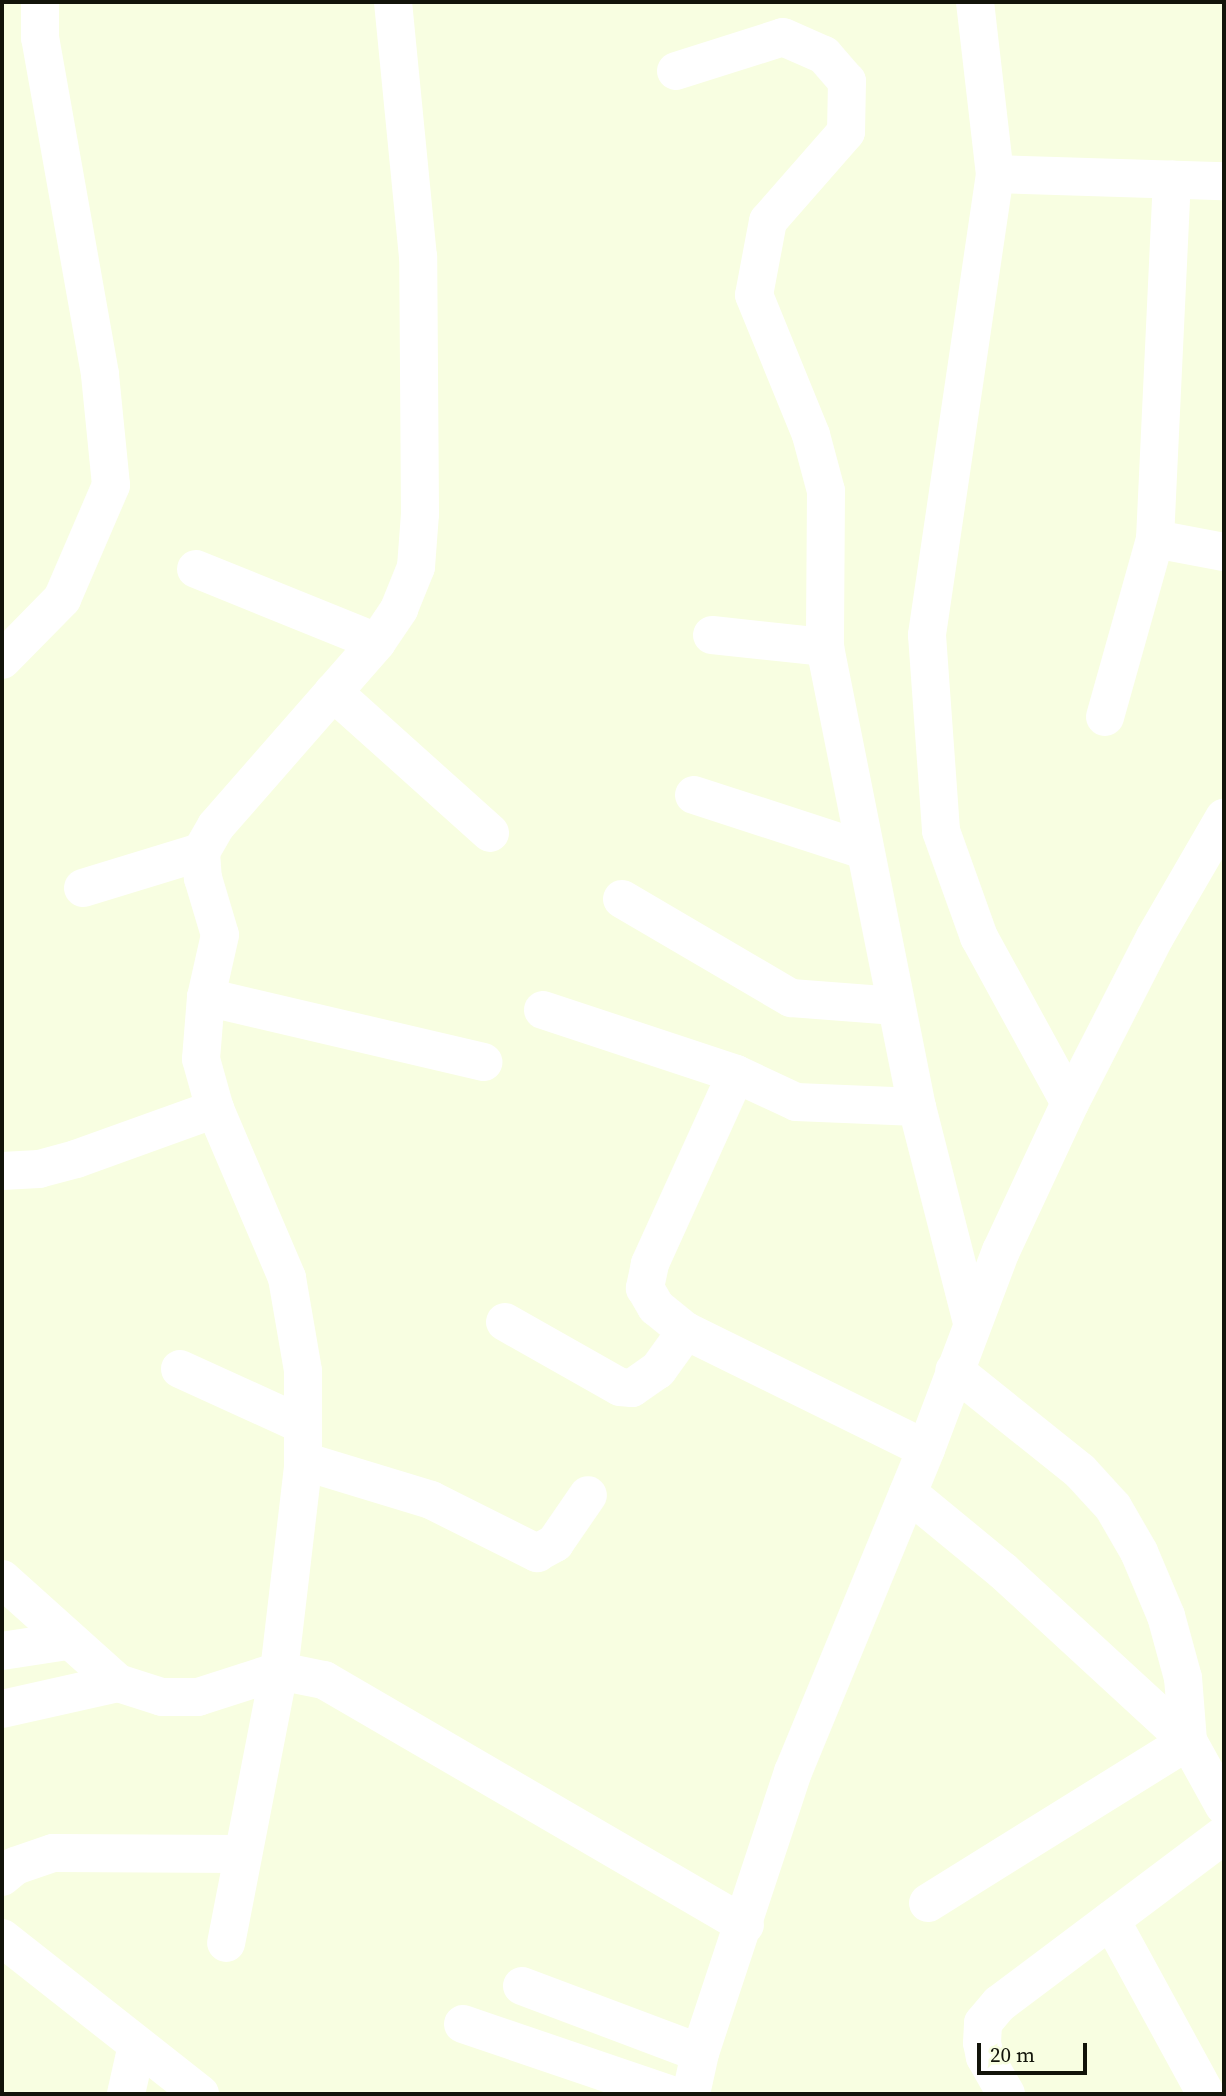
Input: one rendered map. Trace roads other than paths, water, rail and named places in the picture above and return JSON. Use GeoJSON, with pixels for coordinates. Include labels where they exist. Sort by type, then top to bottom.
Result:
{"type":"FeatureCollection","features":[{"type":"Feature","properties":{"kind":"street"},"geometry":{"type":"LineString","coordinates":[[2,660],[62,599],[111,485],[100,374],[40,38],[40,2]]}},
{"type":"Feature","properties":{"kind":"street"},"geometry":{"type":"LineString","coordinates":[[226,1943],[279,1671],[303,1443],[303,1371],[287,1278],[215,1109],[201,1059],[206,998],[220,935],[203,878],[201,852],[216,826],[377,642],[399,609],[416,568],[420,514],[418,257],[393,2]]}},
{"type":"Feature","properties":{"kind":"street"},"geometry":{"type":"LineString","coordinates":[[975,2],[995,174],[927,635],[941,831],[979,937],[1070,1103]]}},
{"type":"Feature","properties":{"kind":"street"},"geometry":{"type":"LineString","coordinates":[[676,71],[783,37],[824,55],[847,81],[846,132],[768,221],[754,295],[811,435],[826,491],[825,646],[863,850],[917,1107],[972,1322]]}},
{"type":"Feature","properties":{"kind":"street"},"geometry":{"type":"LineString","coordinates":[[995,174],[1224,181]]}},
{"type":"Feature","properties":{"kind":"street"},"geometry":{"type":"LineString","coordinates":[[1105,717],[1155,539],[1172,179]]}},
{"type":"Feature","properties":{"kind":"street"},"geometry":{"type":"LineString","coordinates":[[1155,539],[1224,552]]}},
{"type":"Feature","properties":{"kind":"street"},"geometry":{"type":"LineString","coordinates":[[195,569],[377,642]]}},
{"type":"Feature","properties":{"kind":"street"},"geometry":{"type":"LineString","coordinates":[[712,635],[825,646]]}},
{"type":"Feature","properties":{"kind":"street"},"geometry":{"type":"LineString","coordinates":[[333,692],[490,834]]}},
{"type":"Feature","properties":{"kind":"street"},"geometry":{"type":"LineString","coordinates":[[694,795],[863,850]]}},
{"type":"Feature","properties":{"kind":"street"},"geometry":{"type":"LineString","coordinates":[[691,2094],[700,2053],[745,1925],[793,1772],[926,1448],[972,1322],[1070,1103],[1155,937],[1224,818]]}},
{"type":"Feature","properties":{"kind":"street"},"geometry":{"type":"LineString","coordinates":[[83,888],[201,852]]}},
{"type":"Feature","properties":{"kind":"street"},"geometry":{"type":"LineString","coordinates":[[622,899],[791,998],[896,1006]]}},
{"type":"Feature","properties":{"kind":"street"},"geometry":{"type":"LineString","coordinates":[[206,998],[484,1062]]}},
{"type":"Feature","properties":{"kind":"street"},"geometry":{"type":"LineString","coordinates":[[543,1010],[736,1074],[796,1102],[917,1107]]}},
{"type":"Feature","properties":{"kind":"street"},"geometry":{"type":"LineString","coordinates":[[736,1074],[650,1264],[645,1288],[656,1307],[686,1331],[926,1448]]}},
{"type":"Feature","properties":{"kind":"street"},"geometry":{"type":"LineString","coordinates":[[2,1171],[39,1169],[76,1159],[215,1109]]}},
{"type":"Feature","properties":{"kind":"street"},"geometry":{"type":"LineString","coordinates":[[505,1322],[620,1387],[632,1388],[658,1370],[686,1331]]}},
{"type":"Feature","properties":{"kind":"street"},"geometry":{"type":"LineString","coordinates":[[180,1369],[303,1443],[431,1500],[537,1553],[555,1543],[588,1494]]}},
{"type":"Feature","properties":{"kind":"street"},"geometry":{"type":"LineString","coordinates":[[954,1370],[1080,1471],[1113,1507],[1139,1552],[1166,1616],[1205,1757],[1224,1806]]}},
{"type":"Feature","properties":{"kind":"street"},"geometry":{"type":"LineString","coordinates":[[908,1493],[1003,1571],[1205,1757]]}},
{"type":"Feature","properties":{"kind":"street"},"geometry":{"type":"LineString","coordinates":[[2,1579],[66,1641],[118,1683],[162,1697],[198,1697],[279,1671],[324,1680],[745,1925]]}},
{"type":"Feature","properties":{"kind":"street"},"geometry":{"type":"LineString","coordinates":[[2,1651],[66,1641]]}},
{"type":"Feature","properties":{"kind":"street"},"geometry":{"type":"LineString","coordinates":[[2,1709],[118,1683]]}},
{"type":"Feature","properties":{"kind":"street"},"geometry":{"type":"LineString","coordinates":[[928,1903],[1205,1757]]}},
{"type":"Feature","properties":{"kind":"street"},"geometry":{"type":"LineString","coordinates":[[1006,2094],[985,2057],[983,2024],[999,2004],[1224,1835]]}},
{"type":"Feature","properties":{"kind":"street"},"geometry":{"type":"LineString","coordinates":[[2,1877],[15,1866],[53,1853],[242,1854]]}},
{"type":"Feature","properties":{"kind":"street"},"geometry":{"type":"LineString","coordinates":[[1111,1920],[1206,2094]]}},
{"type":"Feature","properties":{"kind":"street"},"geometry":{"type":"LineString","coordinates":[[2,1938],[200,2094]]}},
{"type":"Feature","properties":{"kind":"street"},"geometry":{"type":"LineString","coordinates":[[522,1986],[700,2053]]}},
{"type":"Feature","properties":{"kind":"street"},"geometry":{"type":"LineString","coordinates":[[463,2024],[669,2094]]}},
{"type":"Feature","properties":{"kind":"street"},"geometry":{"type":"LineString","coordinates":[[125,2094],[137,2045]]}}]}
